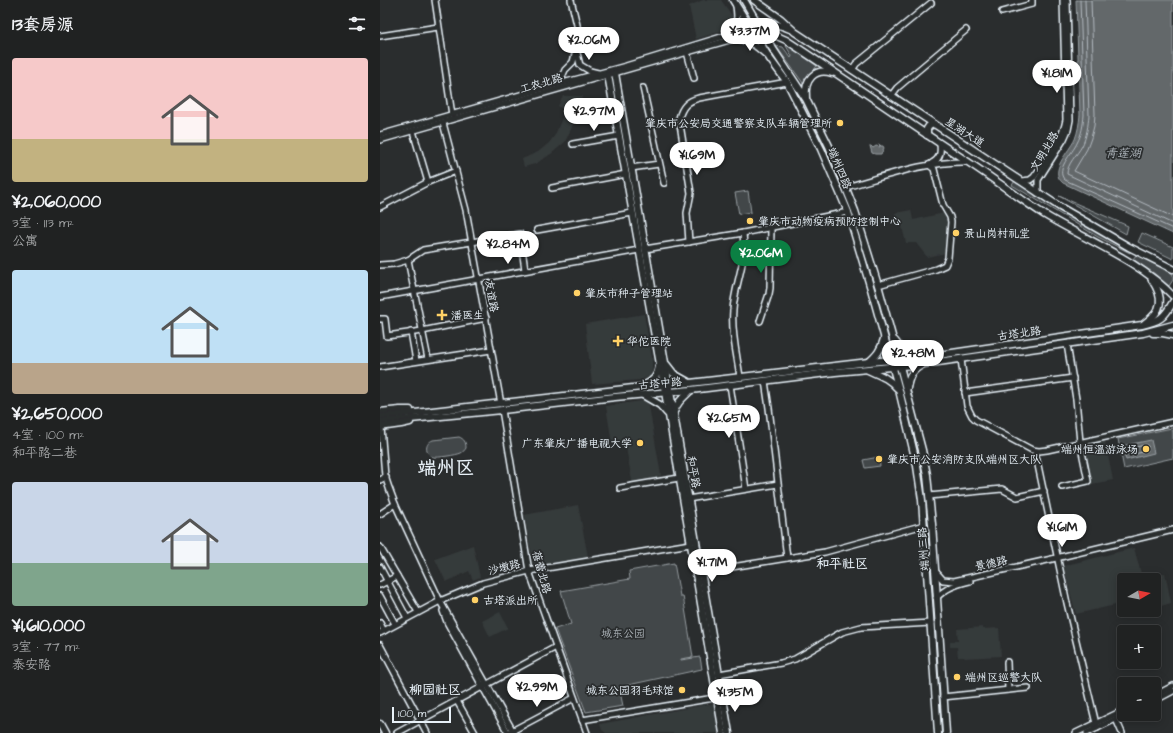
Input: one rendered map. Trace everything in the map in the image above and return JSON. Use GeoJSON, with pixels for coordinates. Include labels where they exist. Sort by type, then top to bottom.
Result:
{"type":"FeatureCollection","features":[{"type":"Feature","properties":{"kind":"main road","name":"端州四路"},"geometry":{"type":"LineString","coordinates":[[744,0],[769,43],[806,98],[829,146],[846,187],[870,259],[900,366]]}},
{"type":"Feature","properties":{"kind":"main road","name":"星湖大道"},"geometry":{"type":"LineString","coordinates":[[754,0],[781,19],[790,28],[1038,193],[1093,227],[1134,250],[1173,269]]}},
{"type":"Feature","properties":{"kind":"main road","name":"端州四路"},"geometry":{"type":"LineString","coordinates":[[736,1],[770,59],[787,82],[821,149],[848,212],[893,367]]}},
{"type":"Feature","properties":{"kind":"main road"},"geometry":{"type":"LineString","coordinates":[[753,30],[778,25],[790,28]]}},
{"type":"Feature","properties":{"kind":"main road"},"geometry":{"type":"LineString","coordinates":[[761,28],[782,38],[839,75],[1046,215],[1126,260],[1149,276],[1173,296]]}},
{"type":"Feature","properties":{"kind":"main road"},"geometry":{"type":"LineString","coordinates":[[782,38],[780,32],[781,29],[790,28]]}},
{"type":"Feature","properties":{"kind":"main road"},"geometry":{"type":"LineString","coordinates":[[778,69],[784,65]]}},
{"type":"Feature","properties":{"kind":"main road"},"geometry":{"type":"LineString","coordinates":[[806,98],[805,88],[814,74],[824,71],[839,75]]}},
{"type":"Feature","properties":{"kind":"main road","name":"和平路"},"geometry":{"type":"LineString","coordinates":[[612,74],[619,136],[632,213],[642,250]]}},
{"type":"Feature","properties":{"kind":"main road","name":"和平路"},"geometry":{"type":"LineString","coordinates":[[612,74],[631,168],[642,250],[668,392],[679,478],[690,544],[720,697],[729,733]]}},
{"type":"Feature","properties":{"kind":"main road"},"geometry":{"type":"LineString","coordinates":[[926,135],[929,126],[934,124]]}},
{"type":"Feature","properties":{"kind":"main road"},"geometry":{"type":"LineString","coordinates":[[1126,260],[1131,258],[1134,250]]}},
{"type":"Feature","properties":{"kind":"main road"},"geometry":{"type":"LineString","coordinates":[[863,261],[870,259]]}},
{"type":"Feature","properties":{"kind":"main road"},"geometry":{"type":"LineString","coordinates":[[1142,325],[1154,316],[1160,303],[1159,292],[1149,276]]}},
{"type":"Feature","properties":{"kind":"main road","name":"古塔北路"},"geometry":{"type":"LineString","coordinates":[[891,360],[925,357],[1142,325],[1156,322],[1168,311],[1173,302]]}},
{"type":"Feature","properties":{"kind":"main road"},"geometry":{"type":"LineString","coordinates":[[1143,333],[1173,324]]}},
{"type":"Feature","properties":{"kind":"main road"},"geometry":{"type":"LineString","coordinates":[[1115,329],[1117,336]]}},
{"type":"Feature","properties":{"kind":"main road"},"geometry":{"type":"LineString","coordinates":[[1143,333],[1163,333],[1173,335]]}},
{"type":"Feature","properties":{"kind":"main road","name":"古塔北路"},"geometry":{"type":"LineString","coordinates":[[893,367],[961,359],[1143,333]]}},
{"type":"Feature","properties":{"kind":"main road"},"geometry":{"type":"LineString","coordinates":[[892,336],[898,346],[905,352],[925,357]]}},
{"type":"Feature","properties":{"kind":"main road"},"geometry":{"type":"LineString","coordinates":[[869,362],[882,348],[885,338]]}},
{"type":"Feature","properties":{"kind":"main road"},"geometry":{"type":"LineString","coordinates":[[642,387],[655,378],[662,360],[678,377],[690,384]]}},
{"type":"Feature","properties":{"kind":"main road","name":"古塔中路"},"geometry":{"type":"LineString","coordinates":[[391,418],[614,394],[641,394],[730,386],[869,362],[891,360]]}},
{"type":"Feature","properties":{"kind":"main road"},"geometry":{"type":"LineString","coordinates":[[907,392],[908,383],[914,370],[924,364]]}},
{"type":"Feature","properties":{"kind":"main road","name":"端州三路"},"geometry":{"type":"LineString","coordinates":[[900,366],[922,450],[929,496],[946,733]]}},
{"type":"Feature","properties":{"kind":"main road","name":"古塔中路"},"geometry":{"type":"LineString","coordinates":[[614,394],[642,387],[690,384],[740,377],[834,369],[893,367]]}},
{"type":"Feature","properties":{"kind":"main road","name":"端州三路"},"geometry":{"type":"LineString","coordinates":[[893,367],[917,466],[922,500],[938,733]]}},
{"type":"Feature","properties":{"kind":"main road"},"geometry":{"type":"LineString","coordinates":[[867,369],[886,377],[899,390]]}},
{"type":"Feature","properties":{"kind":"main road"},"geometry":{"type":"LineString","coordinates":[[641,394],[660,405],[671,415],[679,401],[691,390]]}},
{"type":"Feature","properties":{"kind":"main road","name":"古塔中路"},"geometry":{"type":"LineString","coordinates":[[380,412],[400,410],[429,414]]}},
{"type":"Feature","properties":{"kind":"main road","name":"古塔中路"},"geometry":{"type":"LineString","coordinates":[[380,427],[401,424],[429,414]]}},
{"type":"Feature","properties":{"kind":"main road","name":"和平路"},"geometry":{"type":"LineString","coordinates":[[671,415],[688,499],[719,674],[723,733]]}},
{"type":"Feature","properties":{"kind":"main road"},"geometry":{"type":"LineString","coordinates":[[380,417],[391,418]]}},
{"type":"Feature","properties":{"kind":"main road"},"geometry":{"type":"LineString","coordinates":[[380,422],[391,418]]}},
{"type":"Feature","properties":{"kind":"main road"},"geometry":{"type":"LineString","coordinates":[[935,680],[942,680]]}},
{"type":"Feature","properties":{"kind":"main road"},"geometry":{"type":"LineString","coordinates":[[380,724],[385,733]]}},
{"type":"Feature","properties":{"kind":"street"},"geometry":{"type":"LineString","coordinates":[[435,0],[452,115]]}},
{"type":"Feature","properties":{"kind":"street"},"geometry":{"type":"LineString","coordinates":[[559,84],[566,70],[574,62],[576,50],[578,33],[571,0]]}},
{"type":"Feature","properties":{"kind":"street"},"geometry":{"type":"LineString","coordinates":[[1002,12],[1032,4],[1032,0]]}},
{"type":"Feature","properties":{"kind":"street","name":"文明北路"},"geometry":{"type":"LineString","coordinates":[[1022,181],[1030,180],[1034,177],[1060,138],[1064,129],[1066,120],[1063,0]]}},
{"type":"Feature","properties":{"kind":"street","name":"文明北路"},"geometry":{"type":"LineString","coordinates":[[1038,193],[1038,180],[1064,140],[1070,120],[1067,0]]}},
{"type":"Feature","properties":{"kind":"street"},"geometry":{"type":"LineString","coordinates":[[724,36],[736,24],[736,1]]}},
{"type":"Feature","properties":{"kind":"street"},"geometry":{"type":"LineString","coordinates":[[852,70],[856,64],[932,3]]}},
{"type":"Feature","properties":{"kind":"street"},"geometry":{"type":"LineString","coordinates":[[380,36],[438,27]]}},
{"type":"Feature","properties":{"kind":"street","name":"工农北路"},"geometry":{"type":"LineString","coordinates":[[380,135],[600,73],[724,36],[753,30]]}},
{"type":"Feature","properties":{"kind":"street","name":"工农北路"},"geometry":{"type":"LineString","coordinates":[[380,140],[687,52],[734,38],[753,30]]}},
{"type":"Feature","properties":{"kind":"street"},"geometry":{"type":"LineString","coordinates":[[891,96],[897,88],[966,30]]}},
{"type":"Feature","properties":{"kind":"street"},"geometry":{"type":"LineString","coordinates":[[734,38],[744,40],[755,45],[770,59]]}},
{"type":"Feature","properties":{"kind":"street"},"geometry":{"type":"LineString","coordinates":[[576,50],[580,65],[590,71],[600,73]]}},
{"type":"Feature","properties":{"kind":"street"},"geometry":{"type":"LineString","coordinates":[[687,52],[694,78]]}},
{"type":"Feature","properties":{"kind":"street"},"geometry":{"type":"LineString","coordinates":[[689,242],[687,213],[691,193],[679,118],[682,108],[688,102],[699,98],[787,82]]}},
{"type":"Feature","properties":{"kind":"street"},"geometry":{"type":"LineString","coordinates":[[643,88],[664,183]]}},
{"type":"Feature","properties":{"kind":"street","name":"友谊路"},"geometry":{"type":"LineString","coordinates":[[443,123],[466,210],[502,407]]}},
{"type":"Feature","properties":{"kind":"street"},"geometry":{"type":"LineString","coordinates":[[413,131],[428,182]]}},
{"type":"Feature","properties":{"kind":"street"},"geometry":{"type":"LineString","coordinates":[[573,144],[619,136]]}},
{"type":"Feature","properties":{"kind":"street"},"geometry":{"type":"LineString","coordinates":[[929,165],[939,158],[941,149],[940,144]]}},
{"type":"Feature","properties":{"kind":"street"},"geometry":{"type":"LineString","coordinates":[[846,187],[929,165],[968,162]]}},
{"type":"Feature","properties":{"kind":"street"},"geometry":{"type":"LineString","coordinates":[[631,168],[659,164]]}},
{"type":"Feature","properties":{"kind":"street"},"geometry":{"type":"LineString","coordinates":[[878,285],[920,274],[944,265],[948,258],[951,222],[950,217],[943,205],[934,169],[929,165]]}},
{"type":"Feature","properties":{"kind":"street"},"geometry":{"type":"LineString","coordinates":[[380,207],[428,182],[456,171]]}},
{"type":"Feature","properties":{"kind":"street"},"geometry":{"type":"LineString","coordinates":[[552,188],[626,174]]}},
{"type":"Feature","properties":{"kind":"street"},"geometry":{"type":"LineString","coordinates":[[380,297],[479,278],[771,228],[848,212]]}},
{"type":"Feature","properties":{"kind":"street"},"geometry":{"type":"LineString","coordinates":[[537,230],[632,213]]}},
{"type":"Feature","properties":{"kind":"street"},"geometry":{"type":"LineString","coordinates":[[760,321],[770,288],[771,228]]}},
{"type":"Feature","properties":{"kind":"street"},"geometry":{"type":"LineString","coordinates":[[740,377],[733,320],[734,297],[743,264],[743,233]]}},
{"type":"Feature","properties":{"kind":"street"},"geometry":{"type":"LineString","coordinates":[[380,265],[394,264],[408,260],[423,250],[520,234],[525,270]]}},
{"type":"Feature","properties":{"kind":"street"},"geometry":{"type":"LineString","coordinates":[[408,260],[428,359]]}},
{"type":"Feature","properties":{"kind":"street"},"geometry":{"type":"LineString","coordinates":[[380,320],[384,319],[387,336],[422,331],[486,318]]}},
{"type":"Feature","properties":{"kind":"street"},"geometry":{"type":"LineString","coordinates":[[411,332],[416,361]]}},
{"type":"Feature","properties":{"kind":"street"},"geometry":{"type":"LineString","coordinates":[[1062,487],[1088,481],[1080,442],[1073,378],[1067,344]]}},
{"type":"Feature","properties":{"kind":"street"},"geometry":{"type":"LineString","coordinates":[[380,367],[492,350]]}},
{"type":"Feature","properties":{"kind":"street"},"geometry":{"type":"LineString","coordinates":[[961,359],[969,412],[976,420],[1026,448],[1035,451],[1047,450],[1173,422]]}},
{"type":"Feature","properties":{"kind":"street"},"geometry":{"type":"LineString","coordinates":[[965,393],[1073,378]]}},
{"type":"Feature","properties":{"kind":"street"},"geometry":{"type":"LineString","coordinates":[[765,381],[787,558]]}},
{"type":"Feature","properties":{"kind":"street"},"geometry":{"type":"LineString","coordinates":[[730,386],[746,489]]}},
{"type":"Feature","properties":{"kind":"street","name":"蓓蕾北路"},"geometry":{"type":"LineString","coordinates":[[502,407],[529,571],[587,733]]}},
{"type":"Feature","properties":{"kind":"street"},"geometry":{"type":"LineString","coordinates":[[380,427],[383,464],[396,504],[440,601],[447,622],[485,685],[510,732],[574,698]]}},
{"type":"Feature","properties":{"kind":"street"},"geometry":{"type":"LineString","coordinates":[[1035,451],[1096,726]]}},
{"type":"Feature","properties":{"kind":"street"},"geometry":{"type":"LineString","coordinates":[[380,480],[386,477]]}},
{"type":"Feature","properties":{"kind":"street"},"geometry":{"type":"LineString","coordinates":[[620,488],[679,478]]}},
{"type":"Feature","properties":{"kind":"street"},"geometry":{"type":"LineString","coordinates":[[688,499],[778,484]]}},
{"type":"Feature","properties":{"kind":"street"},"geometry":{"type":"LineString","coordinates":[[929,496],[1002,489],[1017,497],[1044,491]]}},
{"type":"Feature","properties":{"kind":"street"},"geometry":{"type":"LineString","coordinates":[[380,514],[396,504]]}},
{"type":"Feature","properties":{"kind":"street"},"geometry":{"type":"LineString","coordinates":[[701,572],[826,552],[924,525]]}},
{"type":"Feature","properties":{"kind":"street","name":"景德路"},"geometry":{"type":"LineString","coordinates":[[936,598],[944,590],[955,585],[986,576],[1173,531]]}},
{"type":"Feature","properties":{"kind":"street","name":"沙墩路"},"geometry":{"type":"LineString","coordinates":[[382,632],[440,601],[483,583],[529,571],[690,544]]}},
{"type":"Feature","properties":{"kind":"street"},"geometry":{"type":"LineString","coordinates":[[380,548],[418,612]]}},
{"type":"Feature","properties":{"kind":"street","name":"景德路"},"geometry":{"type":"LineString","coordinates":[[935,571],[943,580],[954,581],[1058,559]]}},
{"type":"Feature","properties":{"kind":"street"},"geometry":{"type":"LineString","coordinates":[[380,566],[408,618]]}},
{"type":"Feature","properties":{"kind":"street"},"geometry":{"type":"LineString","coordinates":[[380,585],[397,576]]}},
{"type":"Feature","properties":{"kind":"street"},"geometry":{"type":"LineString","coordinates":[[380,596],[395,624]]}},
{"type":"Feature","properties":{"kind":"street"},"geometry":{"type":"LineString","coordinates":[[719,674],[782,663],[795,659],[850,629],[930,622]]}},
{"type":"Feature","properties":{"kind":"street"},"geometry":{"type":"LineString","coordinates":[[380,623],[382,632]]}},
{"type":"Feature","properties":{"kind":"street"},"geometry":{"type":"LineString","coordinates":[[380,645],[427,733]]}},
{"type":"Feature","properties":{"kind":"street"},"geometry":{"type":"LineString","coordinates":[[398,733],[556,647]]}},
{"type":"Feature","properties":{"kind":"street"},"geometry":{"type":"LineString","coordinates":[[1007,662],[1008,690]]}},
{"type":"Feature","properties":{"kind":"street"},"geometry":{"type":"LineString","coordinates":[[1161,692],[1173,686]]}},
{"type":"Feature","properties":{"kind":"street"},"geometry":{"type":"LineString","coordinates":[[943,697],[1028,688]]}},
{"type":"Feature","properties":{"kind":"street"},"geometry":{"type":"LineString","coordinates":[[1161,698],[1173,692]]}},
{"type":"Feature","properties":{"kind":"street"},"geometry":{"type":"LineString","coordinates":[[582,720],[720,697]]}},
{"type":"Feature","properties":{"kind":"street"},"geometry":{"type":"LineString","coordinates":[[457,701],[475,733]]}},
{"type":"Feature","properties":{"kind":"street"},"geometry":{"type":"LineString","coordinates":[[1087,733],[1117,714]]}},
{"type":"Feature","properties":{"kind":"street"},"geometry":{"type":"LineString","coordinates":[[1076,733],[1116,719],[1122,733]]}},
{"type":"Feature","properties":{"kind":"street"},"geometry":{"type":"LineString","coordinates":[[935,733],[938,722]]}},
{"type":"Feature","properties":{"kind":"shaded area"},"geometry":{"type":"Polygon","coordinates":[[[703,0],[721,0],[733,17],[733,24],[729,29],[696,39],[689,6],[703,0]]]}},
{"type":"Feature","properties":{"kind":"shaded area"},"geometry":{"type":"Polygon","coordinates":[[[563,96],[583,96],[565,142],[551,154],[535,164],[524,167],[522,159],[538,152],[549,143],[555,135],[565,111],[558,106],[563,96]]]}},
{"type":"Feature","properties":{"kind":"shaded area"},"geometry":{"type":"Polygon","coordinates":[[[911,210],[913,220],[944,213],[949,229],[946,253],[927,257],[916,243],[906,243],[901,223],[896,223],[895,213],[911,210]]]}},
{"type":"Feature","properties":{"kind":"shaded area","name":"华佗医院"},"geometry":{"type":"Polygon","coordinates":[[[644,314],[652,358],[652,371],[650,376],[639,380],[592,384],[585,324],[644,314]]]}},
{"type":"Feature","properties":{"kind":"shaded area","name":"广东肇庆广播电视大学"},"geometry":{"type":"Polygon","coordinates":[[[648,400],[662,481],[633,486],[625,442],[612,444],[606,406],[648,400]]]}},
{"type":"Feature","properties":{"kind":"shaded area"},"geometry":{"type":"Polygon","coordinates":[[[1105,441],[1113,480],[1092,484],[1084,445],[1105,441]]]}},
{"type":"Feature","properties":{"kind":"shaded area"},"geometry":{"type":"Polygon","coordinates":[[[578,505],[588,557],[537,566],[535,565],[533,563],[524,515],[578,505]]]}},
{"type":"Feature","properties":{"kind":"shaded area"},"geometry":{"type":"Polygon","coordinates":[[[473,545],[480,577],[473,580],[469,571],[446,582],[435,559],[473,545]]]}},
{"type":"Feature","properties":{"kind":"shaded area"},"geometry":{"type":"Polygon","coordinates":[[[1134,548],[1141,573],[1117,573],[1117,605],[1076,614],[1063,566],[1134,548]]]}},
{"type":"Feature","properties":{"kind":"shaded area"},"geometry":{"type":"Polygon","coordinates":[[[1165,573],[1171,603],[1161,606],[1161,574],[1165,573]]]}},
{"type":"Feature","properties":{"kind":"shaded area"},"geometry":{"type":"Polygon","coordinates":[[[500,612],[508,628],[490,637],[482,621],[500,612]]]}},
{"type":"Feature","properties":{"kind":"shaded area"},"geometry":{"type":"Polygon","coordinates":[[[983,627],[983,629],[999,628],[1001,656],[958,657],[957,647],[950,647],[950,641],[958,641],[957,629],[983,627]]]}},
{"type":"Feature","properties":{"kind":"shaded area"},"geometry":{"type":"Polygon","coordinates":[[[715,703],[720,733],[606,733],[602,730],[600,724],[715,703]]]}},
{"type":"Feature","properties":{"kind":"green space"},"geometry":{"type":"Polygon","coordinates":[[[787,45],[817,66],[803,83],[776,46],[783,47],[791,58],[792,56],[786,46],[787,45]]]}},
{"type":"Feature","properties":{"kind":"green space"},"geometry":{"type":"Polygon","coordinates":[[[1015,181],[1131,250],[1130,253],[1098,237],[1012,185],[1015,181]]]}},
{"type":"Feature","properties":{"kind":"green space"},"geometry":{"type":"Polygon","coordinates":[[[748,191],[751,212],[739,214],[735,193],[748,191]]]}},
{"type":"Feature","properties":{"kind":"green space"},"geometry":{"type":"Polygon","coordinates":[[[1059,196],[1128,226],[1126,234],[1059,196]]]}},
{"type":"Feature","properties":{"kind":"green space"},"geometry":{"type":"Polygon","coordinates":[[[1142,233],[1173,247],[1173,259],[1138,242],[1142,233]]]}},
{"type":"Feature","properties":{"kind":"green space"},"geometry":{"type":"Polygon","coordinates":[[[1136,255],[1173,274],[1173,280],[1169,286],[1155,274],[1133,259],[1136,255]]]}},
{"type":"Feature","properties":{"kind":"green space","name":"端州恒温游泳场"},"geometry":{"type":"Polygon","coordinates":[[[1172,428],[1173,458],[1124,469],[1118,439],[1172,428]]]}},
{"type":"Feature","properties":{"kind":"green space"},"geometry":{"type":"Polygon","coordinates":[[[459,437],[464,441],[466,446],[464,451],[461,453],[443,457],[433,457],[427,451],[427,446],[430,441],[459,437]]]}},
{"type":"Feature","properties":{"kind":"green space"},"geometry":{"type":"Polygon","coordinates":[[[879,457],[880,466],[865,468],[863,460],[879,457]]]}},
{"type":"Feature","properties":{"kind":"green space","name":"城东公园"},"geometry":{"type":"Polygon","coordinates":[[[674,563],[680,596],[683,596],[693,657],[681,660],[700,657],[702,669],[619,687],[623,706],[586,712],[555,629],[571,624],[561,591],[630,579],[629,571],[674,563]]]}},
{"type":"Feature","properties":{"kind":"water","name":"青莲湖"},"geometry":{"type":"Polygon","coordinates":[[[1076,0],[1173,0],[1173,234],[1063,183],[1059,178],[1058,173],[1061,161],[1075,139],[1080,115],[1076,0]]]}},
{"type":"Feature","properties":{"kind":"water"},"geometry":{"type":"Polygon","coordinates":[[[879,144],[884,148],[881,154],[872,153],[870,146],[873,148],[876,146],[880,147],[879,144]]]}},
{"type":"Feature","properties":{"kind":"water"},"geometry":{"type":"Polygon","coordinates":[[[1151,440],[1154,453],[1126,460],[1122,446],[1151,440]]]}},
{"type":"Feature","properties":{"kind":"place","name":"肇庆市公安局交通警察支队车辆管理所"},"geometry":{"type":"Point","coordinates":[840,123]}},
{"type":"Feature","properties":{"kind":"place","name":"肇庆市动物疫病预防控制中心"},"geometry":{"type":"Point","coordinates":[750,221]}},
{"type":"Feature","properties":{"kind":"place","name":"景山岗村礼堂"},"geometry":{"type":"Point","coordinates":[956,233]}},
{"type":"Feature","properties":{"kind":"place","name":"肇庆市种子管理站"},"geometry":{"type":"Point","coordinates":[577,293]}},
{"type":"Feature","properties":{"kind":"place","name":"潘医生"},"geometry":{"type":"Point","coordinates":[442,315]}},
{"type":"Feature","properties":{"kind":"place","name":"华佗医院"},"geometry":{"type":"Point","coordinates":[618,341]}},
{"type":"Feature","properties":{"kind":"place","name":"广东肇庆广播电视大学"},"geometry":{"type":"Point","coordinates":[640,443]}},
{"type":"Feature","properties":{"kind":"place","name":"端州恒温游泳场"},"geometry":{"type":"Point","coordinates":[1146,449]}},
{"type":"Feature","properties":{"kind":"place","name":"肇庆市公安消防支队端州区大队"},"geometry":{"type":"Point","coordinates":[879,459]}},
{"type":"Feature","properties":{"kind":"place","name":"古塔派出所"},"geometry":{"type":"Point","coordinates":[475,600]}},
{"type":"Feature","properties":{"kind":"place","name":"端州区巡警大队"},"geometry":{"type":"Point","coordinates":[957,677]}},
{"type":"Feature","properties":{"kind":"place","name":"城东公园羽毛球馆"},"geometry":{"type":"Point","coordinates":[682,690]}},
{"type":"Feature","properties":{"kind":"district","name":"端州区"},"geometry":{"type":"Point","coordinates":[446,467]}},
{"type":"Feature","properties":{"kind":"district","name":"和平社区"},"geometry":{"type":"Point","coordinates":[842,563]}},
{"type":"Feature","properties":{"kind":"district","name":"柳园社区"},"geometry":{"type":"Point","coordinates":[435,689]}}]}
